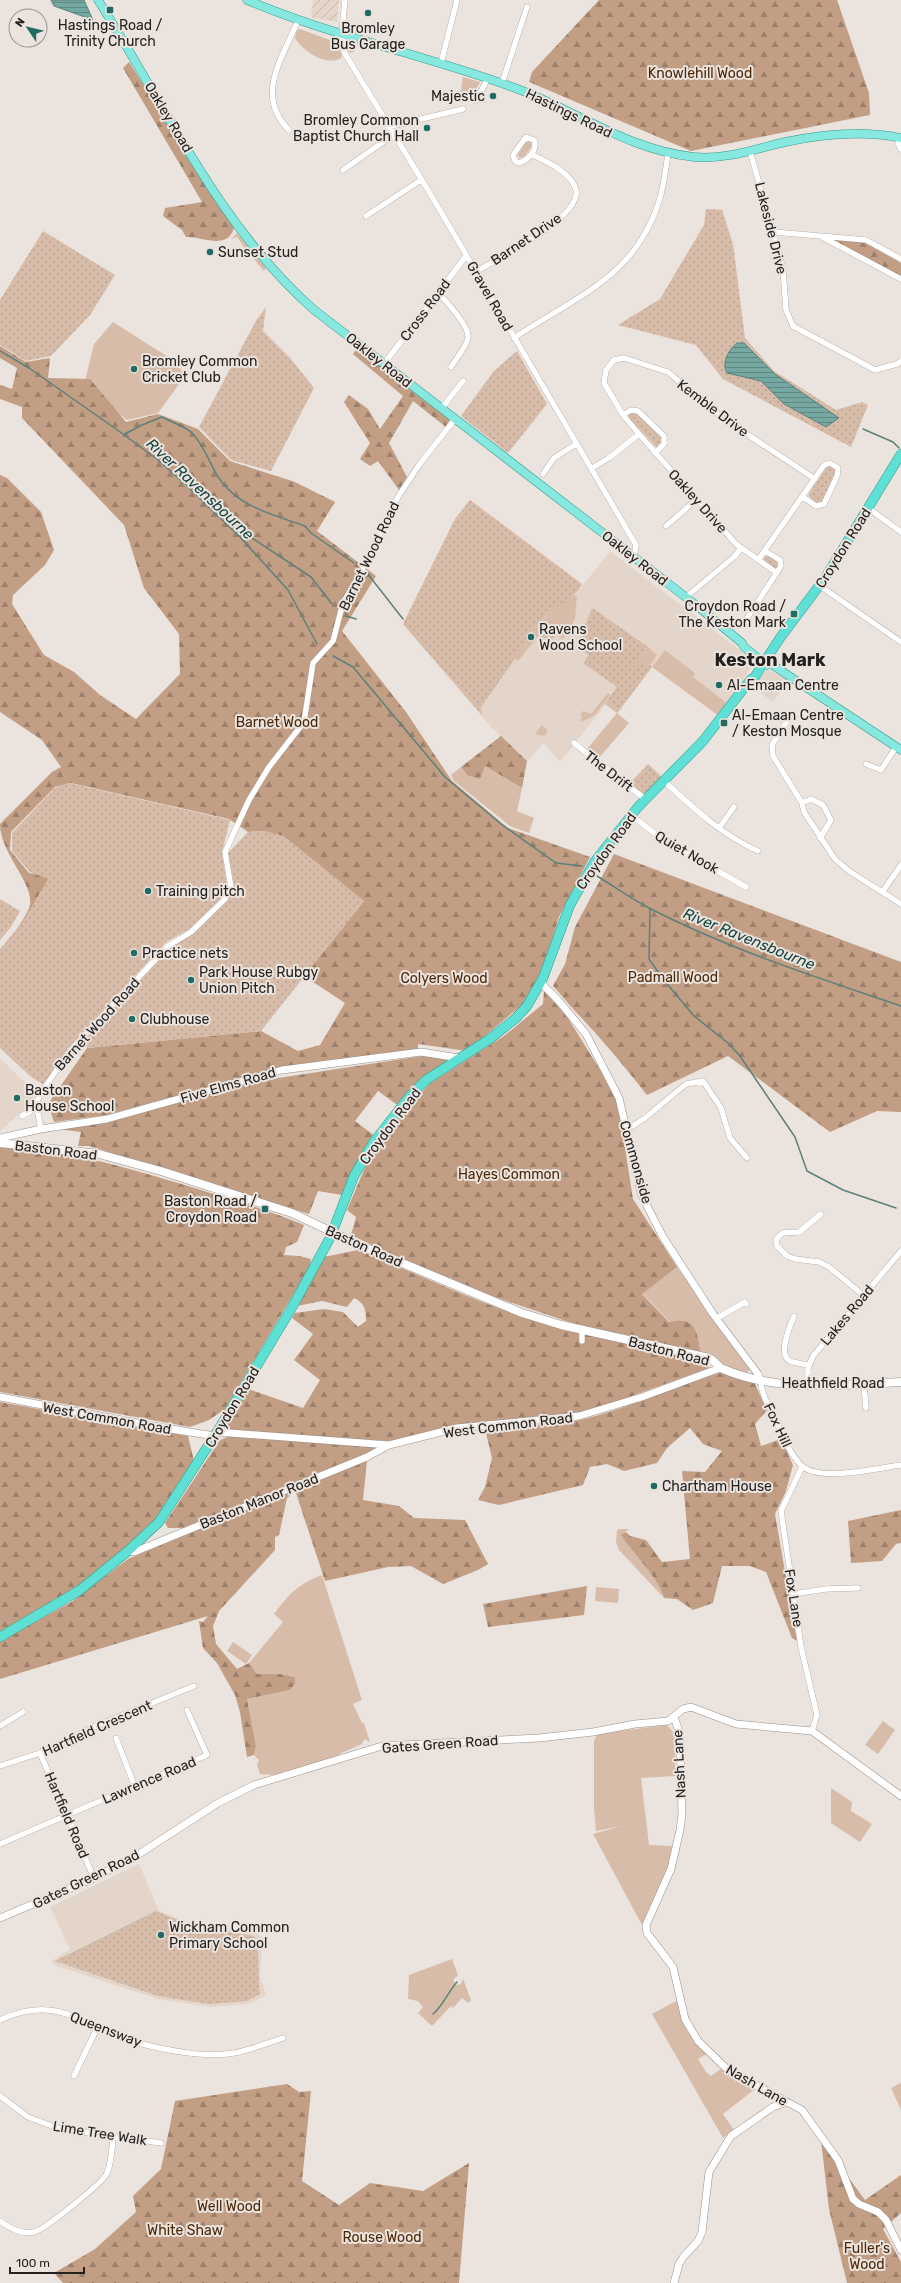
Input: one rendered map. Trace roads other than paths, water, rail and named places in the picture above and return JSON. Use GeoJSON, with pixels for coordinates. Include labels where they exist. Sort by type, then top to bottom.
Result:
{"type":"FeatureCollection","features":[{"type":"Feature","properties":{"kind":"highway","name":"Croydon Road"},"geometry":{"type":"LineString","coordinates":[[0,1637],[75,1594],[128,1551],[163,1516],[216,1434],[291,1309],[333,1232],[357,1169],[381,1131],[420,1085],[491,1038],[516,1018],[527,1006],[541,983],[567,912],[580,886],[604,849],[645,799],[703,741],[751,679],[750,675],[765,660],[820,586],[901,454]]}},
{"type":"Feature","properties":{"kind":"main road","name":"Oakley Road"},"geometry":{"type":"LineString","coordinates":[[98,0],[218,198],[254,248],[300,297],[384,364],[686,597],[742,643],[744,647],[899,748]]}},
{"type":"Feature","properties":{"kind":"main road","name":"Hastings Road"},"geometry":{"type":"LineString","coordinates":[[247,0],[343,38],[441,63],[502,83],[538,97],[634,144],[668,153],[695,157],[717,157],[750,151],[794,140],[842,134],[876,134],[900,137]]}},
{"type":"Feature","properties":{"kind":"main road","name":"Baston Road"},"geometry":{"type":"LineString","coordinates":[[0,1143],[68,1150],[117,1159],[292,1213],[478,1296],[528,1315],[582,1331],[707,1357],[713,1360],[720,1368]]}},
{"type":"Feature","properties":{"kind":"main road","name":"Heathfield Road"},"geometry":{"type":"LineString","coordinates":[[720,1368],[760,1381],[786,1385],[901,1382]]}},
{"type":"Feature","properties":{"kind":"street","name":"Gravel Road"},"geometry":{"type":"LineString","coordinates":[[345,0],[343,38],[344,52],[576,444],[592,468],[636,545],[634,557]]}},
{"type":"Feature","properties":{"kind":"street"},"geometry":{"type":"LineString","coordinates":[[441,63],[457,0]]}},
{"type":"Feature","properties":{"kind":"street"},"geometry":{"type":"LineString","coordinates":[[502,83],[527,7]]}},
{"type":"Feature","properties":{"kind":"street"},"geometry":{"type":"LineString","coordinates":[[289,130],[280,121],[275,111],[271,89],[298,20]]}},
{"type":"Feature","properties":{"kind":"street"},"geometry":{"type":"LineString","coordinates":[[476,101],[488,78]]}},
{"type":"Feature","properties":{"kind":"street"},"geometry":{"type":"LineString","coordinates":[[388,127],[463,109]]}},
{"type":"Feature","properties":{"kind":"street"},"geometry":{"type":"LineString","coordinates":[[343,170],[394,135]]}},
{"type":"Feature","properties":{"kind":"street"},"geometry":{"type":"LineString","coordinates":[[526,137],[533,138],[536,143],[531,154],[519,163],[513,158],[514,152],[526,137]]}},
{"type":"Feature","properties":{"kind":"street"},"geometry":{"type":"LineString","coordinates":[[900,137],[898,143],[901,149]]}},
{"type":"Feature","properties":{"kind":"street","name":"Lakeside Drive"},"geometry":{"type":"LineString","coordinates":[[750,151],[774,232],[783,269],[786,310],[793,326],[875,370],[897,364],[901,360]]}},
{"type":"Feature","properties":{"kind":"street"},"geometry":{"type":"LineString","coordinates":[[514,338],[604,282],[636,250],[654,214],[660,197],[668,153]]}},
{"type":"Feature","properties":{"kind":"street","name":"Barnet Drive"},"geometry":{"type":"LineString","coordinates":[[475,272],[558,221],[574,202],[576,190],[572,182],[549,163],[531,154]]}},
{"type":"Feature","properties":{"kind":"street"},"geometry":{"type":"LineString","coordinates":[[366,216],[421,180]]}},
{"type":"Feature","properties":{"kind":"street"},"geometry":{"type":"LineString","coordinates":[[774,232],[866,240],[901,259]]}},
{"type":"Feature","properties":{"kind":"street"},"geometry":{"type":"LineString","coordinates":[[818,235],[901,279]]}},
{"type":"Feature","properties":{"kind":"street","name":"Cross Road"},"geometry":{"type":"LineString","coordinates":[[384,364],[466,256]]}},
{"type":"Feature","properties":{"kind":"street"},"geometry":{"type":"LineString","coordinates":[[437,293],[446,300],[468,333],[467,341],[451,367]]}},
{"type":"Feature","properties":{"kind":"street","name":"Kemble Drive"},"geometry":{"type":"LineString","coordinates":[[608,367],[614,360],[624,358],[668,372],[724,419],[815,479]]}},
{"type":"Feature","properties":{"kind":"street","name":"Oakley Drive"},"geometry":{"type":"LineString","coordinates":[[608,367],[604,376],[604,383],[623,415],[696,500],[741,548],[777,573]]}},
{"type":"Feature","properties":{"kind":"street"},"geometry":{"type":"LineString","coordinates":[[442,408],[463,381]]}},
{"type":"Feature","properties":{"kind":"street"},"geometry":{"type":"LineString","coordinates":[[623,415],[631,410],[638,411],[664,436],[664,444],[655,453]]}},
{"type":"Feature","properties":{"kind":"street","name":"Barnet Wood Road"},"geometry":{"type":"LineString","coordinates":[[36,1108],[36,1103],[43,1090],[69,1052],[168,946],[191,932],[225,899],[231,887],[226,852],[249,800],[270,767],[304,722],[313,664],[333,641],[343,603],[362,570],[398,497],[419,466],[455,419]]}},
{"type":"Feature","properties":{"kind":"street"},"geometry":{"type":"LineString","coordinates":[[592,468],[609,458],[639,434]]}},
{"type":"Feature","properties":{"kind":"street"},"geometry":{"type":"LineString","coordinates":[[543,474],[554,458],[576,444]]}},
{"type":"Feature","properties":{"kind":"street"},"geometry":{"type":"LineString","coordinates":[[758,560],[827,463],[830,463],[838,468],[837,476],[824,504],[816,506],[803,497]]}},
{"type":"Feature","properties":{"kind":"street"},"geometry":{"type":"LineString","coordinates":[[666,526],[696,500]]}},
{"type":"Feature","properties":{"kind":"street"},"geometry":{"type":"LineString","coordinates":[[868,508],[901,532]]}},
{"type":"Feature","properties":{"kind":"street"},"geometry":{"type":"LineString","coordinates":[[686,597],[724,566],[741,548]]}},
{"type":"Feature","properties":{"kind":"street"},"geometry":{"type":"LineString","coordinates":[[744,623],[781,566],[781,561],[765,551]]}},
{"type":"Feature","properties":{"kind":"street"},"geometry":{"type":"LineString","coordinates":[[820,586],[901,642]]}},
{"type":"Feature","properties":{"kind":"street"},"geometry":{"type":"LineString","coordinates":[[789,718],[772,744],[773,756],[802,803],[804,812],[835,859],[849,871],[883,891],[901,904]]}},
{"type":"Feature","properties":{"kind":"street","name":"The Drift"},"geometry":{"type":"LineString","coordinates":[[574,743],[645,799]]}},
{"type":"Feature","properties":{"kind":"street"},"geometry":{"type":"LineString","coordinates":[[866,764],[881,770],[899,748]]}},
{"type":"Feature","properties":{"kind":"street"},"geometry":{"type":"LineString","coordinates":[[664,781],[719,828],[744,845],[758,851]]}},
{"type":"Feature","properties":{"kind":"street"},"geometry":{"type":"LineString","coordinates":[[802,803],[811,799],[823,805],[831,820],[820,838]]}},
{"type":"Feature","properties":{"kind":"street"},"geometry":{"type":"LineString","coordinates":[[719,828],[734,807]]}},
{"type":"Feature","properties":{"kind":"street","name":"Quiet Nook"},"geometry":{"type":"LineString","coordinates":[[631,815],[663,840],[746,887]]}},
{"type":"Feature","properties":{"kind":"street"},"geometry":{"type":"LineString","coordinates":[[883,891],[901,864]]}},
{"type":"Feature","properties":{"kind":"street","name":"Commonside"},"geometry":{"type":"LineString","coordinates":[[541,983],[558,1000],[586,1034],[619,1098],[645,1202],[672,1253],[759,1375],[760,1381]]}},
{"type":"Feature","properties":{"kind":"street","name":"Five Elms Road"},"geometry":{"type":"LineString","coordinates":[[0,1138],[41,1128],[107,1119],[282,1070],[421,1052],[459,1058]]}},
{"type":"Feature","properties":{"kind":"street"},"geometry":{"type":"LineString","coordinates":[[626,1130],[645,1118],[686,1084],[702,1081],[721,1108],[730,1138],[747,1158]]}},
{"type":"Feature","properties":{"kind":"street"},"geometry":{"type":"LineString","coordinates":[[22,1116],[36,1108],[41,1128]]}},
{"type":"Feature","properties":{"kind":"street"},"geometry":{"type":"LineString","coordinates":[[821,1214],[799,1232],[783,1233],[776,1240],[777,1246],[787,1256],[795,1259],[819,1262],[829,1267],[863,1295]]}},
{"type":"Feature","properties":{"kind":"street","name":"Lakes Road"},"geometry":{"type":"LineString","coordinates":[[808,1385],[809,1365],[815,1354],[901,1251]]}},
{"type":"Feature","properties":{"kind":"street"},"geometry":{"type":"LineString","coordinates":[[717,1318],[745,1302],[746,1304]]}},
{"type":"Feature","properties":{"kind":"street"},"geometry":{"type":"LineString","coordinates":[[794,1316],[783,1349],[784,1356],[788,1361],[809,1365]]}},
{"type":"Feature","properties":{"kind":"street"},"geometry":{"type":"LineString","coordinates":[[582,1331],[582,1341]]}},
{"type":"Feature","properties":{"kind":"street"},"geometry":{"type":"LineString","coordinates":[[745,1376],[751,1370],[748,1361]]}},
{"type":"Feature","properties":{"kind":"street","name":"West Common Road"},"geometry":{"type":"LineString","coordinates":[[0,1397],[143,1425],[216,1434],[389,1445],[457,1428],[579,1416],[642,1397],[720,1368]]}},
{"type":"Feature","properties":{"kind":"street","name":"Fox Hill"},"geometry":{"type":"LineString","coordinates":[[760,1381],[778,1427],[792,1454],[802,1467]]}},
{"type":"Feature","properties":{"kind":"street"},"geometry":{"type":"LineString","coordinates":[[864,1384],[866,1408]]}},
{"type":"Feature","properties":{"kind":"street","name":"Baston Manor Road"},"geometry":{"type":"LineString","coordinates":[[128,1551],[134,1552],[367,1457],[389,1445]]}},
{"type":"Feature","properties":{"kind":"street"},"geometry":{"type":"LineString","coordinates":[[802,1467],[814,1472],[842,1473],[901,1465]]}},
{"type":"Feature","properties":{"kind":"street","name":"Fox Lane"},"geometry":{"type":"LineString","coordinates":[[802,1467],[781,1511],[801,1647],[817,1715],[812,1731]]}},
{"type":"Feature","properties":{"kind":"street"},"geometry":{"type":"LineString","coordinates":[[793,1594],[826,1588],[858,1588]]}},
{"type":"Feature","properties":{"kind":"street","name":"Hartfield Crescent"},"geometry":{"type":"LineString","coordinates":[[0,1766],[40,1753],[98,1725],[194,1686]]}},
{"type":"Feature","properties":{"kind":"street","name":"Gates Green Road"},"geometry":{"type":"LineString","coordinates":[[0,1918],[94,1878],[140,1854],[218,1803],[254,1785],[382,1746],[539,1738],[593,1732],[635,1724],[661,1722],[674,1717],[682,1709],[691,1707],[736,1724],[812,1731]]}},
{"type":"Feature","properties":{"kind":"street","name":"Lawrence Road"},"geometry":{"type":"LineString","coordinates":[[0,1844],[207,1755],[187,1710]]}},
{"type":"Feature","properties":{"kind":"street"},"geometry":{"type":"LineString","coordinates":[[0,1726],[23,1712]]}},
{"type":"Feature","properties":{"kind":"street","name":"Nash Lane"},"geometry":{"type":"LineString","coordinates":[[674,1717],[680,1734],[682,1815],[671,1869],[646,1925],[647,1933],[674,1966],[685,2019],[698,2041],[728,2070],[802,2110],[838,2160],[853,2199],[859,2204],[878,2212],[886,2220],[901,2250]]}},
{"type":"Feature","properties":{"kind":"street"},"geometry":{"type":"LineString","coordinates":[[812,1731],[901,1796]]}},
{"type":"Feature","properties":{"kind":"street"},"geometry":{"type":"LineString","coordinates":[[116,1738],[135,1787]]}},
{"type":"Feature","properties":{"kind":"street","name":"Hartfield Road"},"geometry":{"type":"LineString","coordinates":[[40,1753],[94,1878]]}},
{"type":"Feature","properties":{"kind":"street","name":"Queensway"},"geometry":{"type":"LineString","coordinates":[[0,2020],[21,2013],[46,2011],[71,2014],[134,2042],[172,2050],[217,2054],[234,2053],[283,2038]]}},
{"type":"Feature","properties":{"kind":"street"},"geometry":{"type":"LineString","coordinates":[[74,2076],[98,2026]]}},
{"type":"Feature","properties":{"kind":"street"},"geometry":{"type":"LineString","coordinates":[[772,2094],[773,2107]]}},
{"type":"Feature","properties":{"kind":"street","name":"Lime Tree Walk"},"geometry":{"type":"LineString","coordinates":[[0,2096],[17,2110],[36,2121],[60,2129],[161,2143]]}},
{"type":"Feature","properties":{"kind":"street"},"geometry":{"type":"LineString","coordinates":[[674,2283],[684,2256],[698,2241],[702,2232],[708,2178],[731,2136],[773,2107],[787,2102]]}},
{"type":"Feature","properties":{"kind":"street"},"geometry":{"type":"LineString","coordinates":[[0,2221],[11,2228],[25,2232],[34,2232],[56,2219],[107,2173],[113,2136]]}},
{"type":"Feature","properties":{"kind":"water"},"geometry":{"type":"Polygon","coordinates":[[[51,0],[84,0],[93,20],[54,6],[51,0]]]}},
{"type":"Feature","properties":{"kind":"water"},"geometry":{"type":"Polygon","coordinates":[[[737,343],[744,343],[775,374],[839,418],[826,427],[784,404],[761,381],[727,373],[725,369],[725,361],[731,349],[737,343]]]}},
{"type":"Feature","properties":{"kind":"waterway","name":"River Ravensbourne"},"geometry":{"type":"LineString","coordinates":[[0,351],[29,368],[116,429],[157,459],[186,485],[240,537],[288,590],[317,644]]}},
{"type":"Feature","properties":{"kind":"waterway"},"geometry":{"type":"LineString","coordinates":[[125,434],[162,417],[186,428],[202,446],[222,483],[236,496],[264,512],[305,526],[311,533],[354,563]]}},
{"type":"Feature","properties":{"kind":"waterway"},"geometry":{"type":"LineString","coordinates":[[863,429],[893,442],[899,448]]}},
{"type":"Feature","properties":{"kind":"waterway"},"geometry":{"type":"LineString","coordinates":[[238,535],[245,535],[252,538],[311,577],[332,604]]}},
{"type":"Feature","properties":{"kind":"waterway"},"geometry":{"type":"LineString","coordinates":[[367,573],[403,619]]}},
{"type":"Feature","properties":{"kind":"waterway"},"geometry":{"type":"LineString","coordinates":[[346,616],[356,619]]}},
{"type":"Feature","properties":{"kind":"waterway","name":"River Ravensbourne"},"geometry":{"type":"LineString","coordinates":[[333,656],[353,667],[445,777],[501,824],[556,863],[582,866]]}},
{"type":"Feature","properties":{"kind":"waterway","name":"River Ravensbourne"},"geometry":{"type":"LineString","coordinates":[[597,876],[631,898],[681,924],[774,962],[901,1006]]}},
{"type":"Feature","properties":{"kind":"waterway"},"geometry":{"type":"LineString","coordinates":[[650,909],[649,959],[663,979],[694,1016],[728,1043],[740,1056],[795,1137],[807,1171],[843,1190],[896,1208]]}},
{"type":"Feature","properties":{"kind":"waterway"},"geometry":{"type":"LineString","coordinates":[[433,2014],[440,2007],[457,1982]]}},
{"type":"Feature","properties":{"kind":"place","name":"Hastings Road / Trinity Church"},"geometry":{"type":"Point","coordinates":[110,10]}},
{"type":"Feature","properties":{"kind":"place","name":"Bromley Bus Garage"},"geometry":{"type":"Point","coordinates":[368,13]}},
{"type":"Feature","properties":{"kind":"place","name":"Majestic"},"geometry":{"type":"Point","coordinates":[493,96]}},
{"type":"Feature","properties":{"kind":"place","name":"Bromley Common Baptist Church Hall"},"geometry":{"type":"Point","coordinates":[427,128]}},
{"type":"Feature","properties":{"kind":"place","name":"Sunset Stud"},"geometry":{"type":"Point","coordinates":[210,252]}},
{"type":"Feature","properties":{"kind":"place","name":"Bromley Common Cricket Club"},"geometry":{"type":"Point","coordinates":[134,369]}},
{"type":"Feature","properties":{"kind":"place","name":"Croydon Road / The Keston Mark"},"geometry":{"type":"Point","coordinates":[794,614]}},
{"type":"Feature","properties":{"kind":"place","name":"Ravens Wood School"},"geometry":{"type":"Point","coordinates":[531,637]}},
{"type":"Feature","properties":{"kind":"place","name":"Al-Emaan Centre"},"geometry":{"type":"Point","coordinates":[719,685]}},
{"type":"Feature","properties":{"kind":"place","name":"Al-Emaan Centre / Keston Mosque"},"geometry":{"type":"Point","coordinates":[724,723]}},
{"type":"Feature","properties":{"kind":"place","name":"Training pitch"},"geometry":{"type":"Point","coordinates":[148,891]}},
{"type":"Feature","properties":{"kind":"place","name":"Practice nets"},"geometry":{"type":"Point","coordinates":[134,953]}},
{"type":"Feature","properties":{"kind":"place","name":"Park House Rubgy Union Pitch"},"geometry":{"type":"Point","coordinates":[191,980]}},
{"type":"Feature","properties":{"kind":"place","name":"Clubhouse"},"geometry":{"type":"Point","coordinates":[132,1019]}},
{"type":"Feature","properties":{"kind":"place","name":"Baston House School"},"geometry":{"type":"Point","coordinates":[17,1098]}},
{"type":"Feature","properties":{"kind":"place","name":"Baston Road / Croydon Road"},"geometry":{"type":"Point","coordinates":[265,1209]}},
{"type":"Feature","properties":{"kind":"place","name":"Chartham House"},"geometry":{"type":"Point","coordinates":[654,1486]}},
{"type":"Feature","properties":{"kind":"place","name":"Wickham Common Primary School"},"geometry":{"type":"Point","coordinates":[161,1935]}},
{"type":"Feature","properties":{"kind":"district","name":"Keston Mark"},"geometry":{"type":"Point","coordinates":[770,660]}},
{"type":"Feature","properties":{"kind":"park label","name":"Knowlehill Wood"},"geometry":{"type":"Point","coordinates":[700,73]}},
{"type":"Feature","properties":{"kind":"park label","name":"Barnet Wood"},"geometry":{"type":"Point","coordinates":[277,722]}},
{"type":"Feature","properties":{"kind":"park label","name":"Padmall Wood"},"geometry":{"type":"Point","coordinates":[673,977]}},
{"type":"Feature","properties":{"kind":"park label","name":"Colyers Wood"},"geometry":{"type":"Point","coordinates":[444,978]}},
{"type":"Feature","properties":{"kind":"park label","name":"Hayes Common"},"geometry":{"type":"Point","coordinates":[509,1174]}},
{"type":"Feature","properties":{"kind":"park label","name":"Well Wood"},"geometry":{"type":"Point","coordinates":[229,2206]}},
{"type":"Feature","properties":{"kind":"park label","name":"White Shaw"},"geometry":{"type":"Point","coordinates":[185,2230]}},
{"type":"Feature","properties":{"kind":"park label","name":"Rouse Wood"},"geometry":{"type":"Point","coordinates":[382,2237]}},
{"type":"Feature","properties":{"kind":"park label","name":"Fuller's Wood"},"geometry":{"type":"Point","coordinates":[867,2256]}}]}
